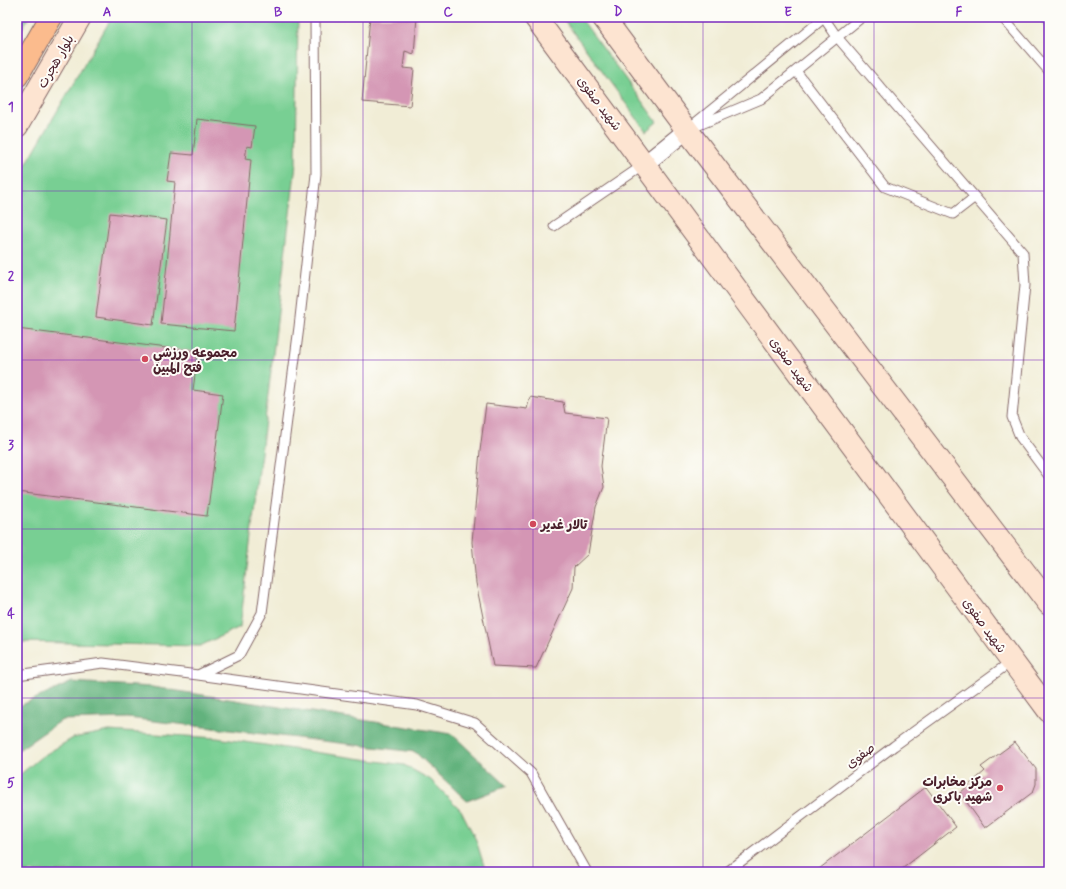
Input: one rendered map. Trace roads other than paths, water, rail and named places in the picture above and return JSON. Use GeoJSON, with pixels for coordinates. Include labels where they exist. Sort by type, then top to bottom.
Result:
{"type":"FeatureCollection","features":[{"type":"Feature","properties":{"kind":"highway"},"geometry":{"type":"LineString","coordinates":[[17,76],[51,17]]}},
{"type":"Feature","properties":{"kind":"street","name":"بلوار هجرت"},"geometry":{"type":"LineString","coordinates":[[17,126],[80,17]]}},
{"type":"Feature","properties":{"kind":"street","name":"شهید صفوی"},"geometry":{"type":"LineString","coordinates":[[535,17],[1049,711]]}},
{"type":"Feature","properties":{"kind":"street"},"geometry":{"type":"LineString","coordinates":[[603,17],[686,130],[1049,604]]}},
{"type":"Feature","properties":{"kind":"street"},"geometry":{"type":"LineString","coordinates":[[645,164],[686,130]]}},
{"type":"Feature","properties":{"kind":"lane"},"geometry":{"type":"LineString","coordinates":[[198,675],[239,655],[262,614],[300,327],[316,174],[315,17]]}},
{"type":"Feature","properties":{"kind":"lane"},"geometry":{"type":"LineString","coordinates":[[686,130],[824,17],[838,37],[1023,253],[1025,285],[1012,417],[1020,437],[1049,476]]}},
{"type":"Feature","properties":{"kind":"lane"},"geometry":{"type":"LineString","coordinates":[[686,130],[761,99],[862,17]]}},
{"type":"Feature","properties":{"kind":"lane"},"geometry":{"type":"LineString","coordinates":[[1002,17],[1049,71]]}},
{"type":"Feature","properties":{"kind":"lane"},"geometry":{"type":"LineString","coordinates":[[796,71],[885,188],[953,214],[975,197]]}},
{"type":"Feature","properties":{"kind":"lane"},"geometry":{"type":"LineString","coordinates":[[554,226],[645,164]]}},
{"type":"Feature","properties":{"kind":"lane","name":"صفوی"},"geometry":{"type":"LineString","coordinates":[[727,872],[894,746],[1012,661]]}},
{"type":"Feature","properties":{"kind":"lane"},"geometry":{"type":"LineString","coordinates":[[17,675],[103,663],[417,705],[475,723],[531,773],[587,872]]}},
{"type":"Feature","properties":{"kind":"place","name":"مجموعه ورزشي فتح المبين"},"geometry":{"type":"Point","coordinates":[145,359]}},
{"type":"Feature","properties":{"kind":"place","name":"تالار غدیر"},"geometry":{"type":"Point","coordinates":[533,524]}},
{"type":"Feature","properties":{"kind":"place","name":"مرکز مخابرات شهید باکری"},"geometry":{"type":"Point","coordinates":[1000,788]}}]}
